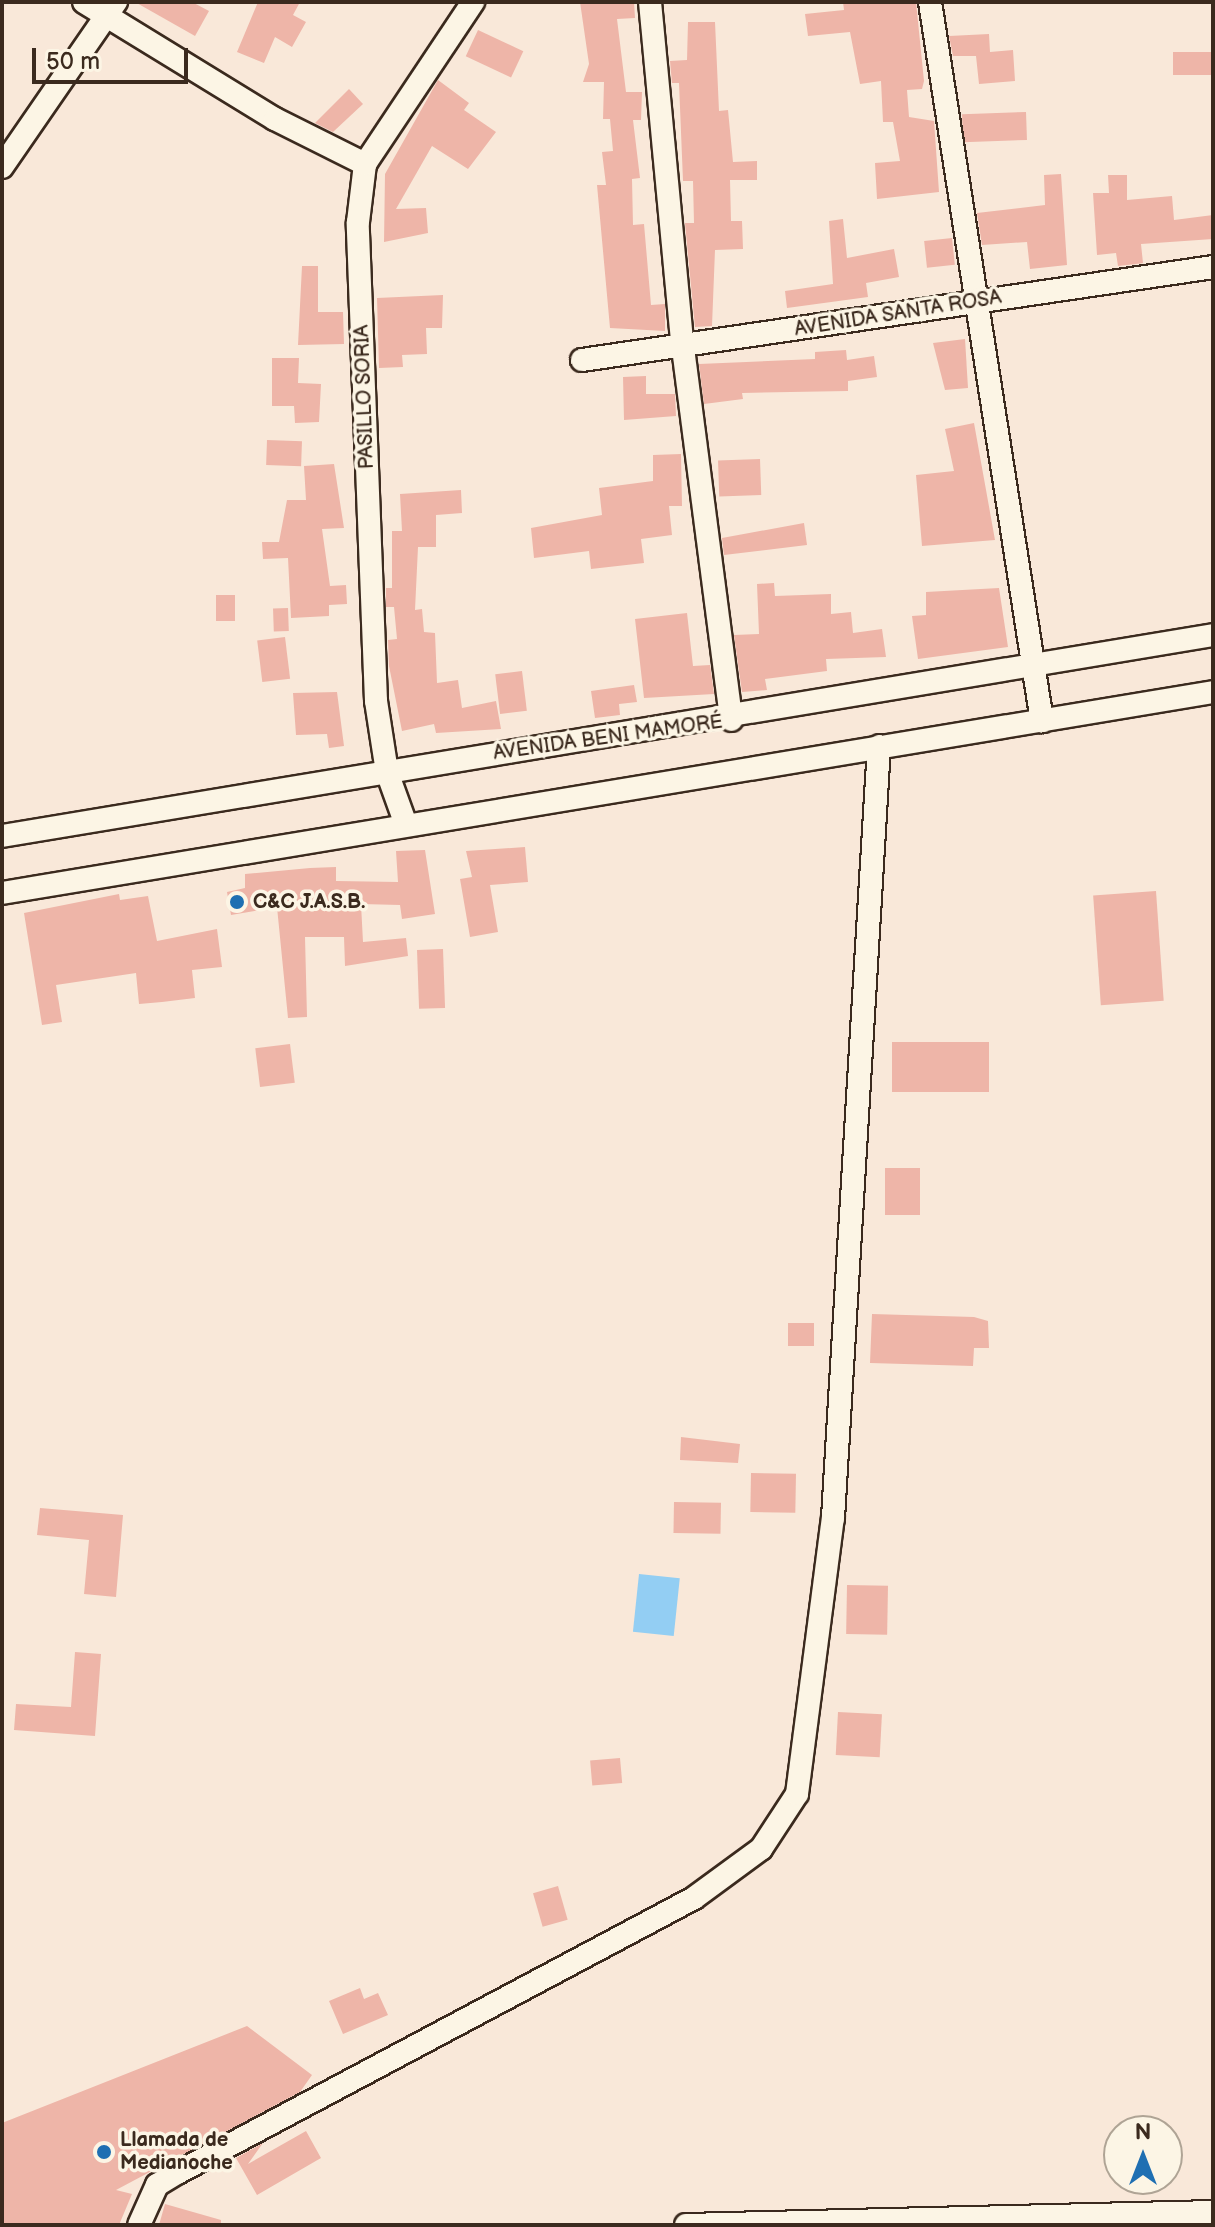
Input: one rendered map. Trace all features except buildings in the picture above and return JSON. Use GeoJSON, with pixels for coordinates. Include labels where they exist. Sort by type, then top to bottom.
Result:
{"type":"FeatureCollection","features":[{"type":"Feature","properties":{"kind":"street"},"geometry":{"type":"LineString","coordinates":[[84,2],[111,10],[365,164]]}},
{"type":"Feature","properties":{"kind":"street","name":"PASILLO SORIA"},"geometry":{"type":"LineString","coordinates":[[405,822],[387,772],[376,701],[358,222],[365,164],[473,2]]}},
{"type":"Feature","properties":{"kind":"street"},"geometry":{"type":"LineString","coordinates":[[650,2],[683,348],[731,720]]}},
{"type":"Feature","properties":{"kind":"street"},"geometry":{"type":"LineString","coordinates":[[930,2],[1029,665],[1042,721]]}},
{"type":"Feature","properties":{"kind":"street"},"geometry":{"type":"LineString","coordinates":[[2,167],[111,10]]}},
{"type":"Feature","properties":{"kind":"street","name":"AVENIDA SANTA ROSA"},"geometry":{"type":"LineString","coordinates":[[582,360],[683,348],[1213,267]]}},
{"type":"Feature","properties":{"kind":"street","name":"AVENIDA BENI MAMORÉ"},"geometry":{"type":"LineString","coordinates":[[2,836],[387,772],[731,720],[1029,665],[1213,635]]}},
{"type":"Feature","properties":{"kind":"street"},"geometry":{"type":"LineString","coordinates":[[2,893],[405,822],[1213,692]]}},
{"type":"Feature","properties":{"kind":"street"},"geometry":{"type":"LineString","coordinates":[[139,2225],[157,2185],[179,2172],[694,1898],[761,1849],[797,1794],[833,1518],[879,746]]}},
{"type":"Feature","properties":{"kind":"street"},"geometry":{"type":"LineString","coordinates":[[686,2225],[1209,2217]]}},
{"type":"Feature","properties":{"kind":"water"},"geometry":{"type":"Polygon","coordinates":[[[639,1574],[680,1578],[674,1636],[633,1632],[639,1574]]]}},
{"type":"Feature","properties":{"kind":"place","name":"C&C J.A.S.B."},"geometry":{"type":"Point","coordinates":[237,902]}},
{"type":"Feature","properties":{"kind":"place","name":"Llamada de Medianoche"},"geometry":{"type":"Point","coordinates":[104,2152]}}]}
